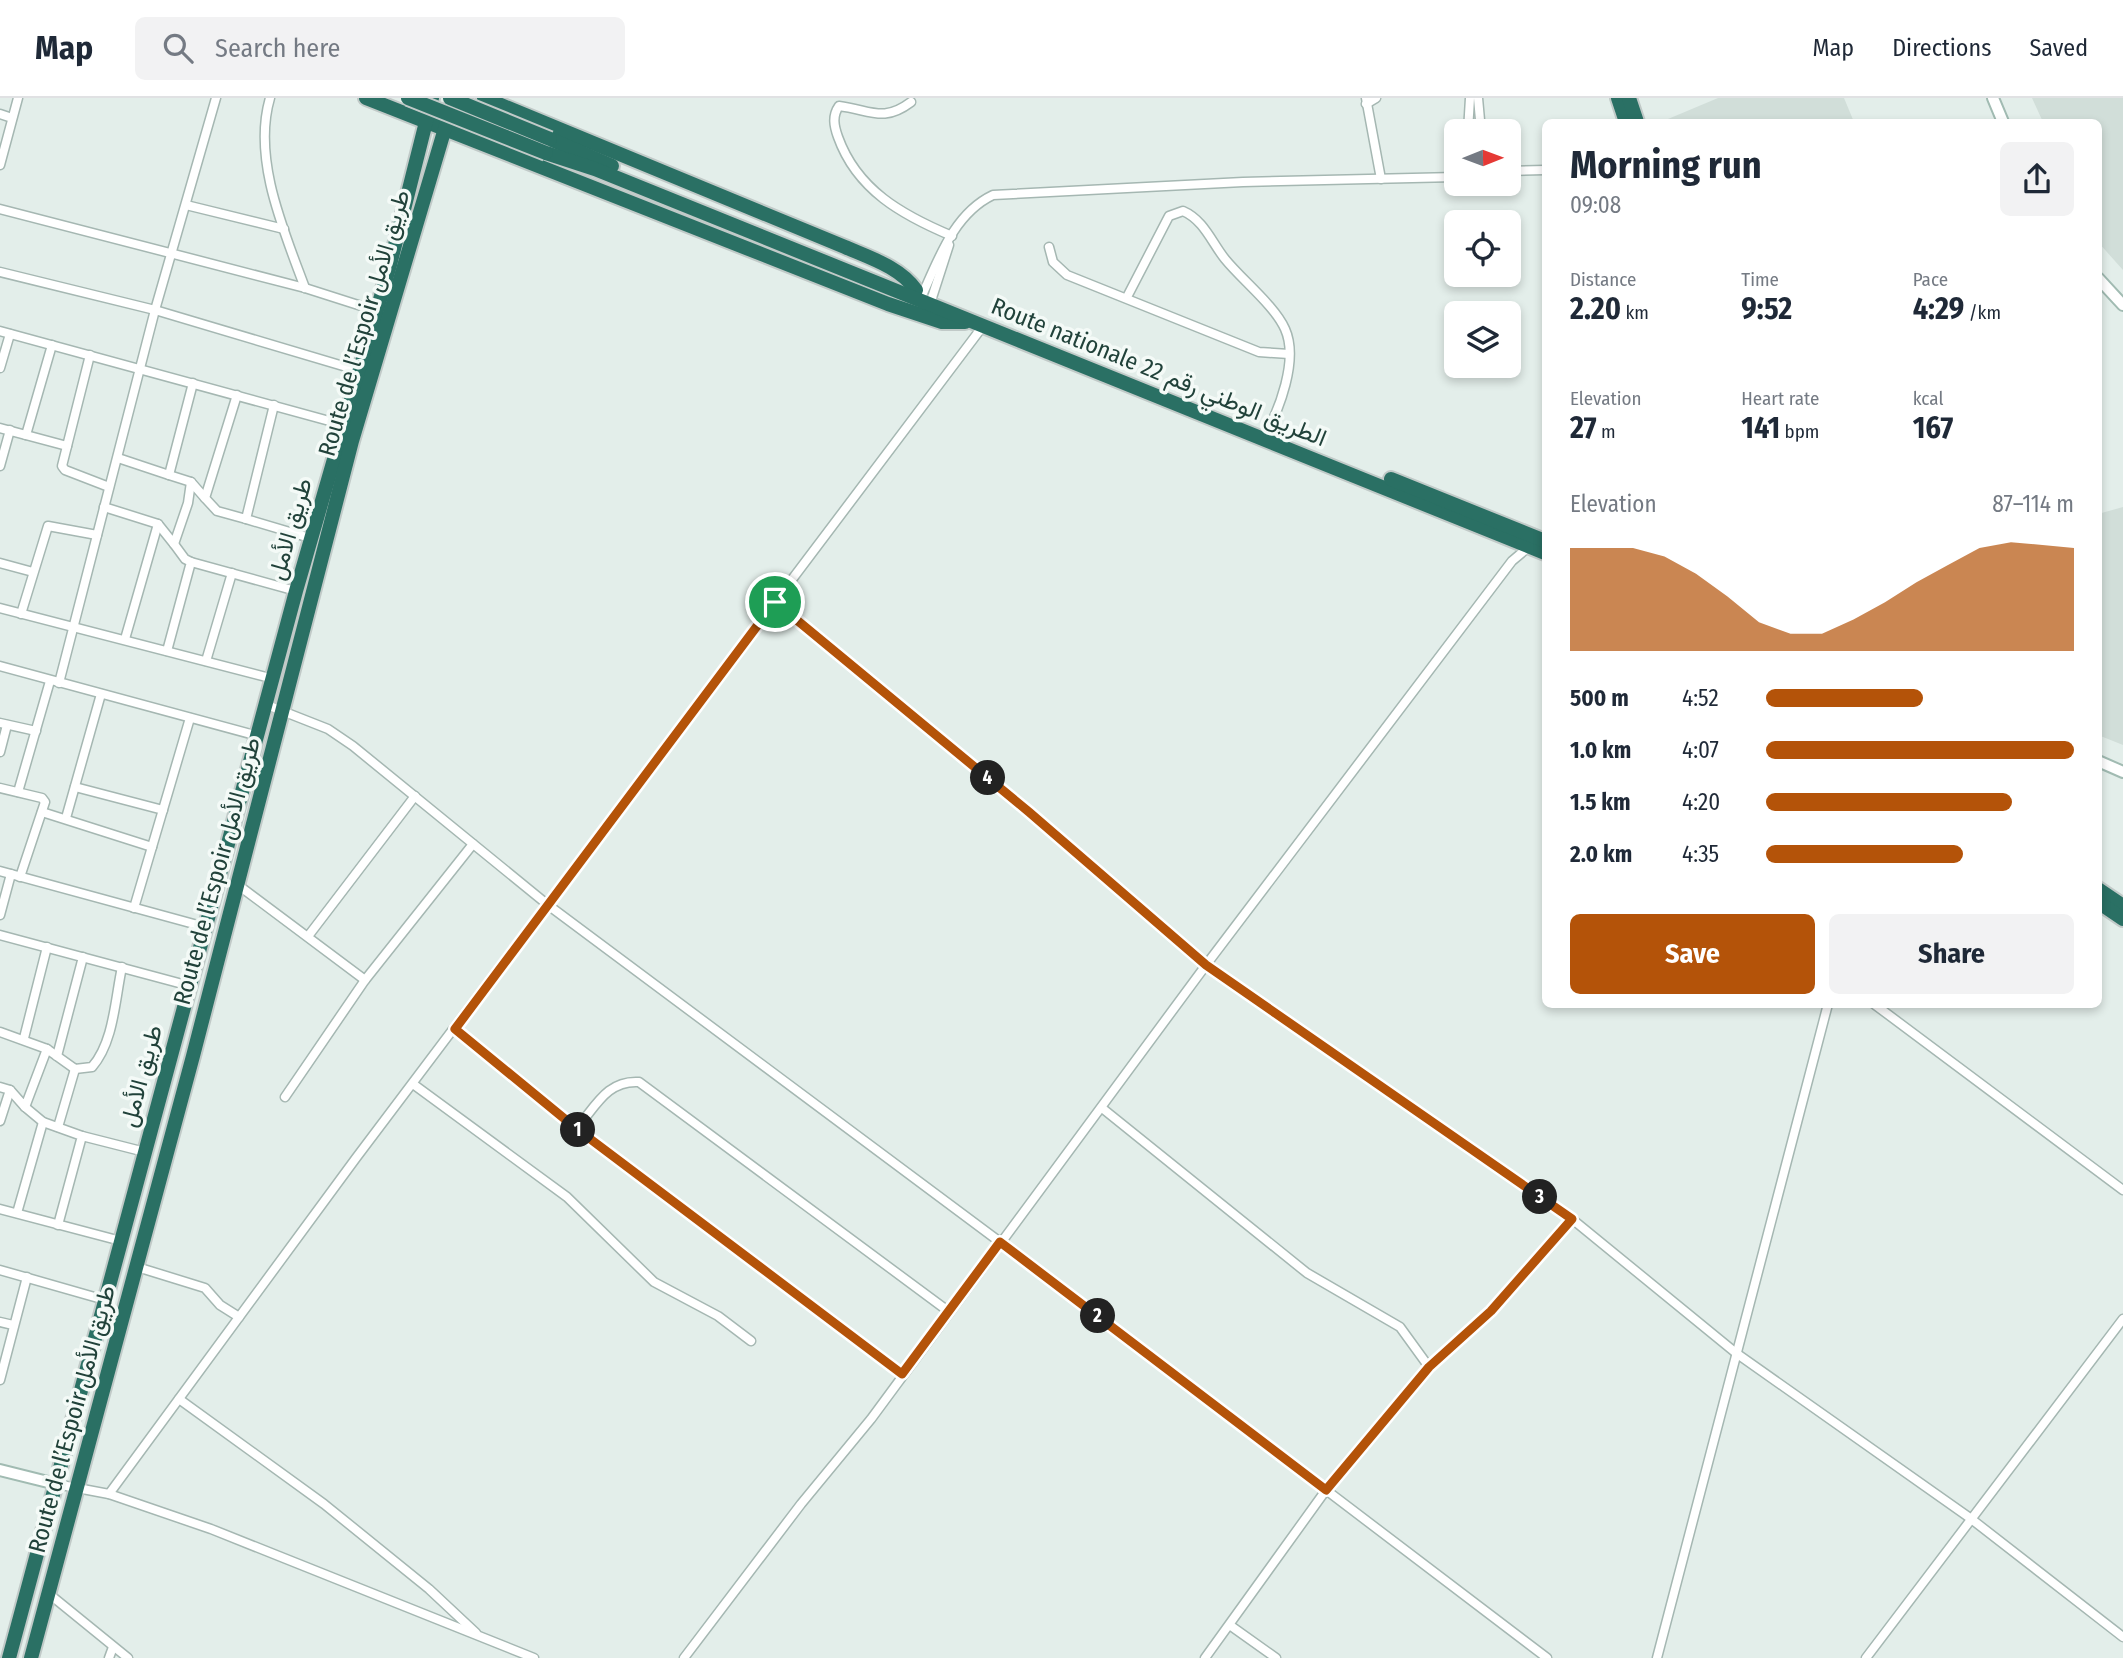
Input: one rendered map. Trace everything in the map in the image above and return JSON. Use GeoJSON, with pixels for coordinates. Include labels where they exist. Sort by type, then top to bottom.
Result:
{"type":"FeatureCollection","features":[{"type":"Feature","properties":{"kind":"highway"},"geometry":{"type":"LineString","coordinates":[[366,98],[888,304],[942,322],[978,324]]}},
{"type":"Feature","properties":{"kind":"highway"},"geometry":{"type":"LineString","coordinates":[[408,98],[548,146]]}},
{"type":"Feature","properties":{"kind":"highway","name":"Route de l’Espoir طريق الأمل"},"geometry":{"type":"LineString","coordinates":[[390,265],[432,98]]}},
{"type":"Feature","properties":{"kind":"highway"},"geometry":{"type":"LineString","coordinates":[[452,98],[548,146]]}},
{"type":"Feature","properties":{"kind":"highway","name":"Route de l’Espoir طريق الأمل"},"geometry":{"type":"LineString","coordinates":[[31,1658],[238,885],[352,441],[445,130],[452,98]]}},
{"type":"Feature","properties":{"kind":"highway"},"geometry":{"type":"LineString","coordinates":[[484,98],[845,247],[891,268],[909,280],[925,297]]}},
{"type":"Feature","properties":{"kind":"highway"},"geometry":{"type":"LineString","coordinates":[[1618,98],[1625,119]]}},
{"type":"Feature","properties":{"kind":"highway"},"geometry":{"type":"LineString","coordinates":[[1629,98],[1636,119]]}},
{"type":"Feature","properties":{"kind":"highway","name":"Route nationale 22 الطريق الوطني رقم"},"geometry":{"type":"LineString","coordinates":[[548,146],[1541,544]]}},
{"type":"Feature","properties":{"kind":"highway","name":"طريق الأمل"},"geometry":{"type":"LineString","coordinates":[[6,1655],[56,1484],[310,538],[390,265]]}},
{"type":"Feature","properties":{"kind":"highway","name":"Route nationale 22 الطريق الوطني رقم"},"geometry":{"type":"LineString","coordinates":[[925,297],[978,324],[1266,434]]}},
{"type":"Feature","properties":{"kind":"highway"},"geometry":{"type":"LineString","coordinates":[[2102,892],[2123,906]]}},
{"type":"Feature","properties":{"kind":"highway"},"geometry":{"type":"LineString","coordinates":[[2102,905],[2123,919]]}},
{"type":"Feature","properties":{"kind":"street"},"geometry":{"type":"LineString","coordinates":[[0,165],[18,98]]}},
{"type":"Feature","properties":{"kind":"street"},"geometry":{"type":"LineString","coordinates":[[18,792],[73,626],[155,310],[216,98]]}},
{"type":"Feature","properties":{"kind":"street"},"geometry":{"type":"LineString","coordinates":[[270,98],[265,120],[267,155],[284,229],[305,288]]}},
{"type":"Feature","properties":{"kind":"street"},"geometry":{"type":"LineString","coordinates":[[1376,98],[1366,101],[1381,179]]}},
{"type":"Feature","properties":{"kind":"street"},"geometry":{"type":"LineString","coordinates":[[1469,119],[1470,98]]}},
{"type":"Feature","properties":{"kind":"street"},"geometry":{"type":"LineString","coordinates":[[1478,98],[1480,119]]}},
{"type":"Feature","properties":{"kind":"street"},"geometry":{"type":"LineString","coordinates":[[1993,98],[2002,119]]}},
{"type":"Feature","properties":{"kind":"street"},"geometry":{"type":"LineString","coordinates":[[911,102],[896,113],[884,116],[839,107],[835,112],[835,128],[847,162],[872,191],[916,221],[951,239]]}},
{"type":"Feature","properties":{"kind":"street"},"geometry":{"type":"LineString","coordinates":[[0,114],[12,118]]}},
{"type":"Feature","properties":{"kind":"street"},"geometry":{"type":"LineString","coordinates":[[1521,171],[1542,170]]}},
{"type":"Feature","properties":{"kind":"street"},"geometry":{"type":"LineString","coordinates":[[925,297],[967,210],[993,195],[1006,192],[1444,177]]}},
{"type":"Feature","properties":{"kind":"street"},"geometry":{"type":"LineString","coordinates":[[186,205],[284,229]]}},
{"type":"Feature","properties":{"kind":"street"},"geometry":{"type":"LineString","coordinates":[[0,209],[172,256],[305,288],[377,311]]}},
{"type":"Feature","properties":{"kind":"street"},"geometry":{"type":"LineString","coordinates":[[1127,298],[1169,216],[1183,211],[1195,218],[1238,275],[1279,318],[1286,330],[1289,366],[1266,434]]}},
{"type":"Feature","properties":{"kind":"street"},"geometry":{"type":"LineString","coordinates":[[1049,247],[1053,262],[1067,275],[1259,352],[1289,354]]}},
{"type":"Feature","properties":{"kind":"street"},"geometry":{"type":"LineString","coordinates":[[0,272],[155,310],[360,371]]}},
{"type":"Feature","properties":{"kind":"street"},"geometry":{"type":"LineString","coordinates":[[2102,282],[2123,305]]}},
{"type":"Feature","properties":{"kind":"street"},"geometry":{"type":"LineString","coordinates":[[109,1494],[775,602],[978,324]]}},
{"type":"Feature","properties":{"kind":"street"},"geometry":{"type":"LineString","coordinates":[[0,331],[344,425]]}},
{"type":"Feature","properties":{"kind":"street"},"geometry":{"type":"LineString","coordinates":[[0,368],[10,334]]}},
{"type":"Feature","properties":{"kind":"street"},"geometry":{"type":"LineString","coordinates":[[26,435],[52,345]]}},
{"type":"Feature","properties":{"kind":"street"},"geometry":{"type":"LineString","coordinates":[[90,355],[63,468],[109,487]]}},
{"type":"Feature","properties":{"kind":"street"},"geometry":{"type":"LineString","coordinates":[[169,475],[193,383]]}},
{"type":"Feature","properties":{"kind":"street"},"geometry":{"type":"LineString","coordinates":[[205,498],[237,395]]}},
{"type":"Feature","properties":{"kind":"street"},"geometry":{"type":"LineString","coordinates":[[246,519],[274,405]]}},
{"type":"Feature","properties":{"kind":"street"},"geometry":{"type":"LineString","coordinates":[[0,428],[67,446]]}},
{"type":"Feature","properties":{"kind":"street"},"geometry":{"type":"LineString","coordinates":[[0,466],[9,430]]}},
{"type":"Feature","properties":{"kind":"street"},"geometry":{"type":"LineString","coordinates":[[118,458],[191,482],[217,511],[310,538]]}},
{"type":"Feature","properties":{"kind":"street"},"geometry":{"type":"LineString","coordinates":[[174,544],[188,503],[191,482]]}},
{"type":"Feature","properties":{"kind":"street"},"geometry":{"type":"LineString","coordinates":[[104,507],[158,524],[185,559],[191,562],[296,591]]}},
{"type":"Feature","properties":{"kind":"street"},"geometry":{"type":"LineString","coordinates":[[125,639],[158,524]]}},
{"type":"Feature","properties":{"kind":"street"},"geometry":{"type":"LineString","coordinates":[[22,614],[48,526],[97,535]]}},
{"type":"Feature","properties":{"kind":"street"},"geometry":{"type":"LineString","coordinates":[[684,1658],[801,1504],[871,1419],[948,1311],[1102,1108],[1206,965],[1512,561],[1541,544]]}},
{"type":"Feature","properties":{"kind":"street"},"geometry":{"type":"LineString","coordinates":[[167,651],[191,562]]}},
{"type":"Feature","properties":{"kind":"street"},"geometry":{"type":"LineString","coordinates":[[0,563],[33,572]]}},
{"type":"Feature","properties":{"kind":"street"},"geometry":{"type":"LineString","coordinates":[[206,661],[232,573]]}},
{"type":"Feature","properties":{"kind":"street"},"geometry":{"type":"LineString","coordinates":[[775,602],[1029,812],[1206,965],[1572,1219],[1736,1353],[1970,1518],[2123,1637]]}},
{"type":"Feature","properties":{"kind":"street"},"geometry":{"type":"LineString","coordinates":[[0,608],[274,678]]}},
{"type":"Feature","properties":{"kind":"street"},"geometry":{"type":"LineString","coordinates":[[0,666],[258,736]]}},
{"type":"Feature","properties":{"kind":"street"},"geometry":{"type":"LineString","coordinates":[[66,818],[101,694]]}},
{"type":"Feature","properties":{"kind":"street"},"geometry":{"type":"LineString","coordinates":[[267,705],[283,709],[328,729],[548,905],[1000,1242],[1547,1658]]}},
{"type":"Feature","properties":{"kind":"street"},"geometry":{"type":"LineString","coordinates":[[134,908],[190,718]]}},
{"type":"Feature","properties":{"kind":"street"},"geometry":{"type":"LineString","coordinates":[[0,752],[4,724],[36,731]]}},
{"type":"Feature","properties":{"kind":"street"},"geometry":{"type":"LineString","coordinates":[[2102,763],[2123,772]]}},
{"type":"Feature","properties":{"kind":"street"},"geometry":{"type":"LineString","coordinates":[[75,787],[163,810]]}},
{"type":"Feature","properties":{"kind":"street"},"geometry":{"type":"LineString","coordinates":[[0,788],[45,799],[0,915]]}},
{"type":"Feature","properties":{"kind":"street"},"geometry":{"type":"LineString","coordinates":[[309,935],[415,796]]}},
{"type":"Feature","properties":{"kind":"street"},"geometry":{"type":"LineString","coordinates":[[42,811],[152,847]]}},
{"type":"Feature","properties":{"kind":"street"},"geometry":{"type":"LineString","coordinates":[[285,1097],[365,980],[473,844]]}},
{"type":"Feature","properties":{"kind":"street"},"geometry":{"type":"LineString","coordinates":[[0,872],[205,927]]}},
{"type":"Feature","properties":{"kind":"street"},"geometry":{"type":"LineString","coordinates":[[238,885],[309,935],[365,980]]}},
{"type":"Feature","properties":{"kind":"street"},"geometry":{"type":"LineString","coordinates":[[0,935],[190,986]]}},
{"type":"Feature","properties":{"kind":"street"},"geometry":{"type":"LineString","coordinates":[[23,1038],[47,947]]}},
{"type":"Feature","properties":{"kind":"street"},"geometry":{"type":"LineString","coordinates":[[57,1056],[83,957]]}},
{"type":"Feature","properties":{"kind":"street"},"geometry":{"type":"LineString","coordinates":[[0,1032],[23,1038],[47,1049],[75,1069],[92,1067],[100,1057],[122,967]]}},
{"type":"Feature","properties":{"kind":"street"},"geometry":{"type":"LineString","coordinates":[[1657,1658],[1827,1008]]}},
{"type":"Feature","properties":{"kind":"street"},"geometry":{"type":"LineString","coordinates":[[1879,1008],[2123,1190]]}},
{"type":"Feature","properties":{"kind":"street"},"geometry":{"type":"LineString","coordinates":[[455,1029],[577,1129],[902,1374]]}},
{"type":"Feature","properties":{"kind":"street"},"geometry":{"type":"LineString","coordinates":[[25,1107],[47,1049]]}},
{"type":"Feature","properties":{"kind":"street"},"geometry":{"type":"LineString","coordinates":[[58,1127],[75,1069]]}},
{"type":"Feature","properties":{"kind":"street"},"geometry":{"type":"LineString","coordinates":[[577,1129],[613,1085],[623,1081],[639,1082],[948,1311]]}},
{"type":"Feature","properties":{"kind":"street"},"geometry":{"type":"LineString","coordinates":[[413,1084],[566,1197],[654,1282],[718,1316],[751,1341]]}},
{"type":"Feature","properties":{"kind":"street"},"geometry":{"type":"LineString","coordinates":[[0,1087],[9,1090],[43,1122],[82,1136],[145,1152]]}},
{"type":"Feature","properties":{"kind":"street"},"geometry":{"type":"LineString","coordinates":[[0,1121],[9,1090]]}},
{"type":"Feature","properties":{"kind":"street"},"geometry":{"type":"LineString","coordinates":[[1102,1108],[1307,1273],[1400,1327],[1429,1367]]}},
{"type":"Feature","properties":{"kind":"street"},"geometry":{"type":"LineString","coordinates":[[17,1213],[43,1122]]}},
{"type":"Feature","properties":{"kind":"street"},"geometry":{"type":"LineString","coordinates":[[58,1225],[82,1136]]}},
{"type":"Feature","properties":{"kind":"street"},"geometry":{"type":"LineString","coordinates":[[0,1209],[121,1241]]}},
{"type":"Feature","properties":{"kind":"street"},"geometry":{"type":"LineString","coordinates":[[1205,1658],[1231,1626],[1326,1490],[1429,1367],[1491,1311],[1572,1219]]}},
{"type":"Feature","properties":{"kind":"street"},"geometry":{"type":"LineString","coordinates":[[137,1267],[205,1288],[220,1305],[239,1317]]}},
{"type":"Feature","properties":{"kind":"street"},"geometry":{"type":"LineString","coordinates":[[0,1270],[105,1300]]}},
{"type":"Feature","properties":{"kind":"street"},"geometry":{"type":"LineString","coordinates":[[0,1380],[27,1277]]}},
{"type":"Feature","properties":{"kind":"street"},"geometry":{"type":"LineString","coordinates":[[1866,1658],[2123,1319]]}},
{"type":"Feature","properties":{"kind":"street"},"geometry":{"type":"LineString","coordinates":[[0,1322],[13,1325]]}},
{"type":"Feature","properties":{"kind":"street"},"geometry":{"type":"LineString","coordinates":[[179,1399],[324,1504],[429,1589],[481,1637]]}},
{"type":"Feature","properties":{"kind":"street"},"geometry":{"type":"LineString","coordinates":[[0,1470],[76,1490],[109,1494],[211,1529],[534,1658]]}},
{"type":"Feature","properties":{"kind":"street"},"geometry":{"type":"LineString","coordinates":[[48,1593],[128,1658]]}},
{"type":"Feature","properties":{"kind":"street"},"geometry":{"type":"LineString","coordinates":[[1231,1626],[1276,1658]]}},
{"type":"Feature","properties":{"kind":"street"},"geometry":{"type":"LineString","coordinates":[[109,1658],[113,1647]]}},
{"type":"Feature","properties":{"kind":"shaded area"},"geometry":{"type":"Polygon","coordinates":[[[1718,98],[1844,98],[1853,119],[1668,119],[1718,98]]]}},
{"type":"Feature","properties":{"kind":"shaded area"},"geometry":{"type":"Polygon","coordinates":[[[2032,98],[2123,98],[2123,270],[2102,246],[2102,119],[2042,119],[2032,98]]]}},
{"type":"Feature","properties":{"kind":"shaded area"},"geometry":{"type":"Polygon","coordinates":[[[2123,507],[2123,745],[2102,737],[2102,513],[2123,507]]]}},
{"type":"Feature","properties":{"kind":"route"},"geometry":{"type":"LineString","coordinates":[[775,602],[1029,812],[1206,965],[1572,1219],[1491,1311],[1429,1367],[1326,1490],[1000,1242],[902,1374],[577,1129],[455,1029],[775,602]]}}]}
